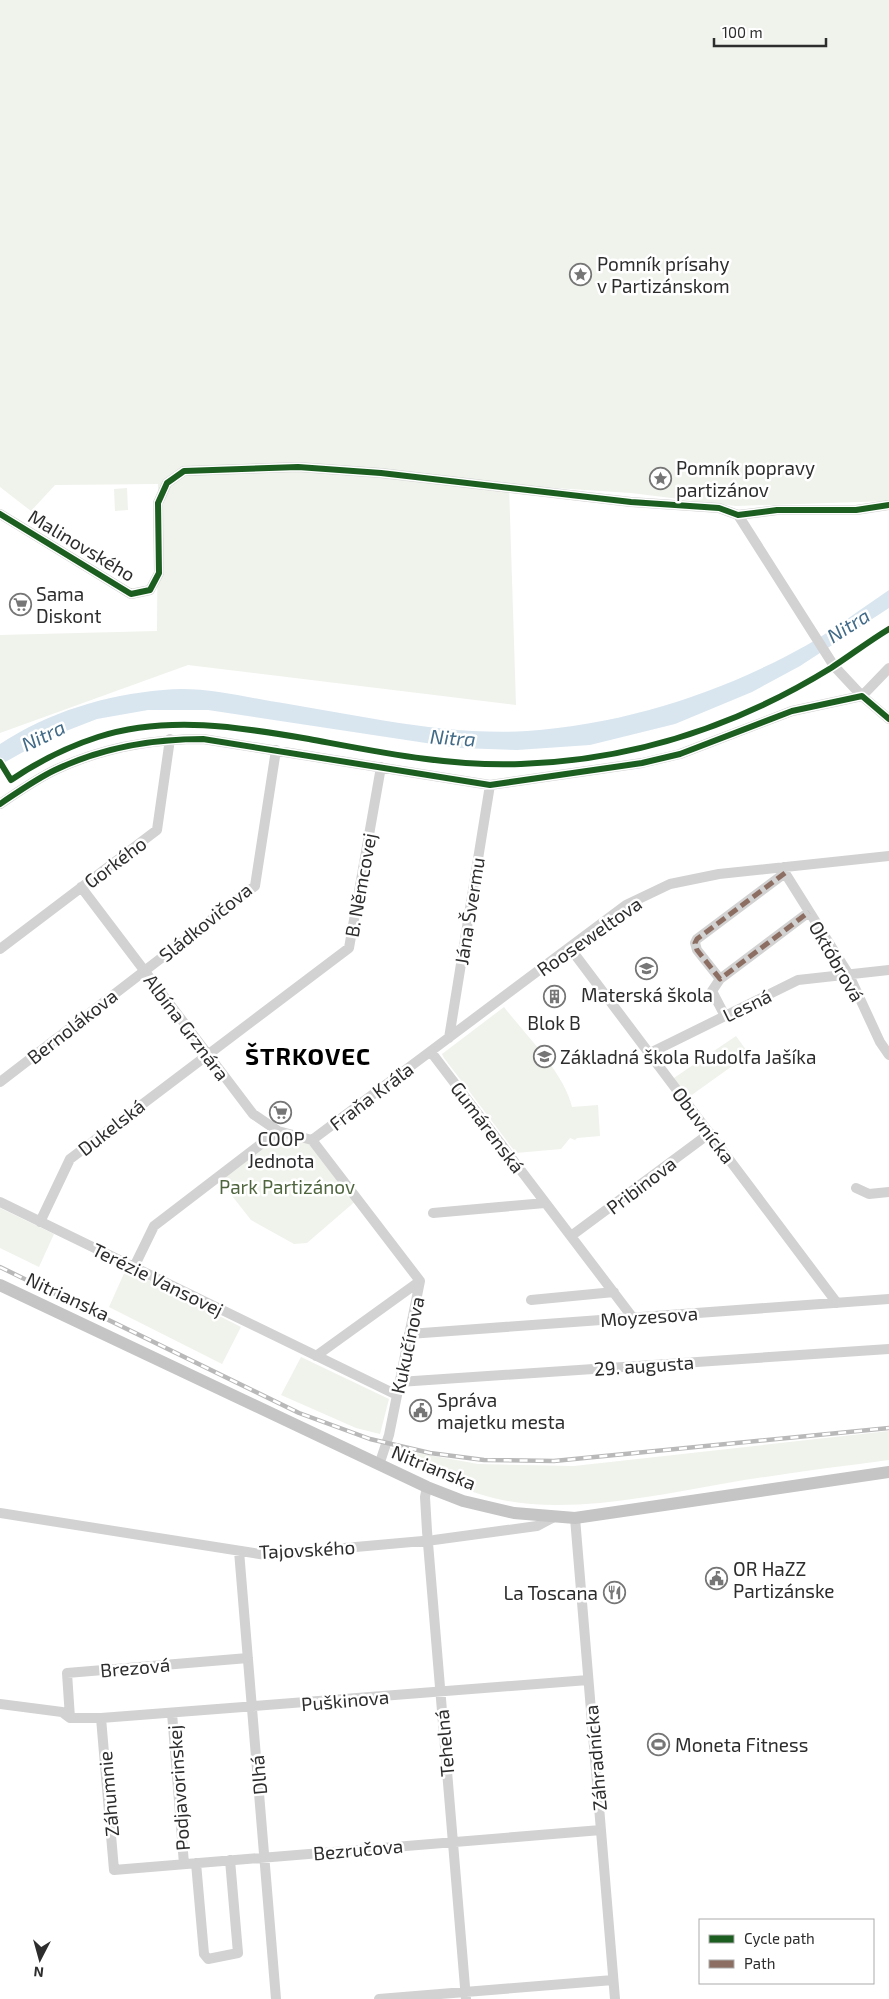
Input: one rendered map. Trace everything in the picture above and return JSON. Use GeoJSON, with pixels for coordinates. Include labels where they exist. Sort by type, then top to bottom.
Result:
{"type":"FeatureCollection","features":[{"type":"Feature","properties":{"kind":"main road","name":"Nitrianska"},"geometry":{"type":"LineString","coordinates":[[0,1285],[427,1487],[464,1501],[514,1513],[575,1518],[889,1472]]}},
{"type":"Feature","properties":{"kind":"street","name":"Malinovského"},"geometry":{"type":"LineString","coordinates":[[0,514],[131,594],[150,590],[160,573],[158,503],[167,483],[184,471],[298,467],[381,473],[631,502],[719,508],[738,515]]}},
{"type":"Feature","properties":{"kind":"street"},"geometry":{"type":"LineString","coordinates":[[889,505],[856,510],[777,510],[738,515],[834,665],[862,696],[889,718]]}},
{"type":"Feature","properties":{"kind":"street"},"geometry":{"type":"LineString","coordinates":[[0,804],[37,780],[74,762],[110,750],[170,739],[204,739],[490,784],[642,763],[680,754],[792,711],[862,696],[889,668]]}},
{"type":"Feature","properties":{"kind":"street","name":"Gorkého"},"geometry":{"type":"LineString","coordinates":[[0,949],[157,830],[170,739]]}},
{"type":"Feature","properties":{"kind":"street","name":"Sládkovičova"},"geometry":{"type":"LineString","coordinates":[[144,970],[255,886],[276,750]]}},
{"type":"Feature","properties":{"kind":"street","name":"B. Němcovej"},"geometry":{"type":"LineString","coordinates":[[207,1054],[349,948],[381,767]]}},
{"type":"Feature","properties":{"kind":"street","name":"Jána Švermu"},"geometry":{"type":"LineString","coordinates":[[449,1038],[490,784]]}},
{"type":"Feature","properties":{"kind":"street","name":"Rooseweltova"},"geometry":{"type":"LineString","coordinates":[[431,1052],[626,905],[670,884],[720,874],[784,870],[889,856]]}},
{"type":"Feature","properties":{"kind":"street"},"geometry":{"type":"LineString","coordinates":[[720,979],[697,950],[695,943],[697,939],[784,870]]}},
{"type":"Feature","properties":{"kind":"street","name":"Októbrová"},"geometry":{"type":"LineString","coordinates":[[784,870],[849,975],[880,1042],[889,1055]]}},
{"type":"Feature","properties":{"kind":"street","name":"Albína Grznára"},"geometry":{"type":"LineString","coordinates":[[81,887],[253,1114],[278,1131],[312,1140]]}},
{"type":"Feature","properties":{"kind":"street"},"geometry":{"type":"LineString","coordinates":[[725,1016],[712,991],[720,979],[809,912]]}},
{"type":"Feature","properties":{"kind":"street","name":"Obuvnícka"},"geometry":{"type":"LineString","coordinates":[[570,948],[837,1303]]}},
{"type":"Feature","properties":{"kind":"street","name":"Bernolákova"},"geometry":{"type":"LineString","coordinates":[[0,1082],[144,970]]}},
{"type":"Feature","properties":{"kind":"street","name":"Lesná"},"geometry":{"type":"LineString","coordinates":[[650,1053],[798,980],[889,970]]}},
{"type":"Feature","properties":{"kind":"street","name":"Fraňa Kráľa"},"geometry":{"type":"LineString","coordinates":[[312,1140],[431,1052]]}},
{"type":"Feature","properties":{"kind":"street","name":"Gumárenská"},"geometry":{"type":"LineString","coordinates":[[431,1052],[633,1318]]}},
{"type":"Feature","properties":{"kind":"street","name":"Dukelská"},"geometry":{"type":"LineString","coordinates":[[40,1222],[70,1159],[207,1054]]}},
{"type":"Feature","properties":{"kind":"street"},"geometry":{"type":"LineString","coordinates":[[134,1267],[154,1226],[278,1131]]}},
{"type":"Feature","properties":{"kind":"street","name":"Pribinova"},"geometry":{"type":"LineString","coordinates":[[571,1236],[710,1133]]}},
{"type":"Feature","properties":{"kind":"street","name":"Kukučínova"},"geometry":{"type":"LineString","coordinates":[[312,1140],[420,1281],[400,1382],[379,1465]]}},
{"type":"Feature","properties":{"kind":"street"},"geometry":{"type":"LineString","coordinates":[[856,1188],[869,1194],[889,1192]]}},
{"type":"Feature","properties":{"kind":"street","name":"Terézie Vansovej"},"geometry":{"type":"LineString","coordinates":[[0,1202],[397,1395]]}},
{"type":"Feature","properties":{"kind":"street"},"geometry":{"type":"LineString","coordinates":[[433,1213],[545,1203]]}},
{"type":"Feature","properties":{"kind":"street"},"geometry":{"type":"LineString","coordinates":[[316,1356],[420,1281]]}},
{"type":"Feature","properties":{"kind":"street"},"geometry":{"type":"LineString","coordinates":[[532,1300],[614,1292]]}},
{"type":"Feature","properties":{"kind":"street","name":"Moyzesova"},"geometry":{"type":"LineString","coordinates":[[410,1334],[889,1299]]}},
{"type":"Feature","properties":{"kind":"street","name":"29. augusta"},"geometry":{"type":"LineString","coordinates":[[400,1382],[889,1349]]}},
{"type":"Feature","properties":{"kind":"street","name":"Tehelná"},"geometry":{"type":"LineString","coordinates":[[427,1487],[425,1497],[428,1541],[465,1995]]}},
{"type":"Feature","properties":{"kind":"street","name":"Tajovského"},"geometry":{"type":"LineString","coordinates":[[0,1514],[266,1555],[428,1541],[537,1526],[554,1517]]}},
{"type":"Feature","properties":{"kind":"street","name":"Záhradnícka"},"geometry":{"type":"LineString","coordinates":[[575,1518],[615,1999]]}},
{"type":"Feature","properties":{"kind":"street","name":"Dlhá"},"geometry":{"type":"LineString","coordinates":[[239,1551],[276,1999]]}},
{"type":"Feature","properties":{"kind":"street","name":"Brezová"},"geometry":{"type":"LineString","coordinates":[[70,1718],[67,1673],[248,1658]]}},
{"type":"Feature","properties":{"kind":"street","name":"Puškinova"},"geometry":{"type":"LineString","coordinates":[[0,1704],[62,1712],[70,1718],[101,1718],[588,1680]]}},
{"type":"Feature","properties":{"kind":"street","name":"Podjavorinskej"},"geometry":{"type":"LineString","coordinates":[[172,1713],[184,1864]]}},
{"type":"Feature","properties":{"kind":"street","name":"Záhumnie"},"geometry":{"type":"LineString","coordinates":[[101,1718],[114,1870]]}},
{"type":"Feature","properties":{"kind":"street","name":"Bezručova"},"geometry":{"type":"LineString","coordinates":[[114,1870],[601,1830]]}},
{"type":"Feature","properties":{"kind":"street"},"geometry":{"type":"LineString","coordinates":[[196,1863],[204,1954],[208,1959],[238,1953],[230,1860]]}},
{"type":"Feature","properties":{"kind":"street"},"geometry":{"type":"LineString","coordinates":[[379,1999],[465,1995],[613,1980]]}},
{"type":"Feature","properties":{"kind":"green space"},"geometry":{"type":"Polygon","coordinates":[[[0,0],[889,0],[889,501],[736,506],[631,493],[509,485],[516,705],[188,665],[0,733],[0,635],[157,631],[158,484],[55,485],[31,511],[0,487],[0,0]]]}},
{"type":"Feature","properties":{"kind":"green space"},"geometry":{"type":"Polygon","coordinates":[[[127,488],[128,510],[115,511],[114,489],[127,488]]]}},
{"type":"Feature","properties":{"kind":"green space"},"geometry":{"type":"Polygon","coordinates":[[[504,1007],[553,1068],[568,1094],[572,1107],[598,1105],[600,1136],[577,1138],[575,1140],[570,1138],[561,1149],[516,1153],[444,1058],[442,1054],[504,1007]]]}},
{"type":"Feature","properties":{"kind":"green space"},"geometry":{"type":"Polygon","coordinates":[[[736,1036],[749,1054],[682,1102],[668,1082],[736,1036]]]}},
{"type":"Feature","properties":{"kind":"green space","name":"Park Partizánov"},"geometry":{"type":"Polygon","coordinates":[[[278,1131],[312,1140],[358,1199],[307,1243],[294,1244],[251,1220],[218,1178],[278,1131]]]}},
{"type":"Feature","properties":{"kind":"green space"},"geometry":{"type":"Polygon","coordinates":[[[0,1208],[54,1234],[39,1267],[0,1248],[0,1208]]]}},
{"type":"Feature","properties":{"kind":"green space"},"geometry":{"type":"Polygon","coordinates":[[[126,1269],[241,1327],[222,1364],[109,1307],[126,1269]]]}},
{"type":"Feature","properties":{"kind":"green space"},"geometry":{"type":"Polygon","coordinates":[[[301,1357],[389,1399],[380,1434],[356,1428],[281,1395],[301,1357]]]}},
{"type":"Feature","properties":{"kind":"green space"},"geometry":{"type":"Polygon","coordinates":[[[889,1431],[889,1460],[727,1483],[629,1500],[555,1505],[513,1502],[477,1493],[442,1480],[391,1457],[390,1448],[478,1464],[574,1466],[889,1431]]]}},
{"type":"Feature","properties":{"kind":"water","name":"Nitra"},"geometry":{"type":"Polygon","coordinates":[[[889,590],[889,608],[800,666],[752,692],[675,724],[590,745],[517,750],[459,748],[208,710],[148,710],[97,719],[48,738],[0,765],[0,744],[58,714],[120,696],[176,689],[217,692],[398,723],[462,730],[527,731],[600,721],[672,703],[741,678],[807,645],[889,590]]]}},
{"type":"Feature","properties":{"kind":"railway"},"geometry":{"type":"LineString","coordinates":[[0,1267],[299,1413],[370,1439],[430,1453],[484,1460],[554,1461],[889,1428]]}},
{"type":"Feature","properties":{"kind":"marked path"},"geometry":{"type":"LineString","coordinates":[[785,873],[697,939],[695,943],[697,950],[720,979],[809,912]]}},
{"type":"Feature","properties":{"kind":"cycle path"},"geometry":{"type":"LineString","coordinates":[[0,514],[131,594],[150,590],[159,573],[158,503],[167,483],[184,471],[298,467],[381,473],[631,502],[719,508],[738,515],[777,510],[856,510],[889,505]]}},
{"type":"Feature","properties":{"kind":"cycle path"},"geometry":{"type":"LineString","coordinates":[[0,762],[11,780],[53,755],[98,737],[150,726],[177,725],[230,727],[388,753],[468,763],[521,764],[603,755],[643,747],[682,736],[721,723],[759,707],[831,668],[889,629]]}},
{"type":"Feature","properties":{"kind":"cycle path"},"geometry":{"type":"LineString","coordinates":[[0,804],[41,777],[73,762],[128,746],[184,739],[203,739],[490,785],[642,763],[680,754],[792,711],[862,696],[889,719]]}},
{"type":"Feature","properties":{"kind":"place","name":"Pomník prísahy v Partizánskom"},"geometry":{"type":"Point","coordinates":[581,274]}},
{"type":"Feature","properties":{"kind":"place","name":"Pomník popravy partizánov"},"geometry":{"type":"Point","coordinates":[660,478]}},
{"type":"Feature","properties":{"kind":"place","name":"Sama Diskont"},"geometry":{"type":"Point","coordinates":[20,604]}},
{"type":"Feature","properties":{"kind":"place","name":"Materská škola"},"geometry":{"type":"Point","coordinates":[647,968]}},
{"type":"Feature","properties":{"kind":"place","name":"Blok B"},"geometry":{"type":"Point","coordinates":[554,996]}},
{"type":"Feature","properties":{"kind":"place","name":"Základná škola Rudolfa Jašíka"},"geometry":{"type":"Point","coordinates":[544,1056]}},
{"type":"Feature","properties":{"kind":"place","name":"COOP Jednota"},"geometry":{"type":"Point","coordinates":[281,1112]}},
{"type":"Feature","properties":{"kind":"place","name":"Správa majetku mesta"},"geometry":{"type":"Point","coordinates":[421,1410]}},
{"type":"Feature","properties":{"kind":"place","name":"OR HaZZ Partizánske"},"geometry":{"type":"Point","coordinates":[717,1579]}},
{"type":"Feature","properties":{"kind":"place","name":"La Toscana"},"geometry":{"type":"Point","coordinates":[614,1592]}},
{"type":"Feature","properties":{"kind":"place","name":"Moneta Fitness"},"geometry":{"type":"Point","coordinates":[659,1744]}},
{"type":"Feature","properties":{"kind":"district","name":"ŠTRKOVEC"},"geometry":{"type":"Point","coordinates":[308,1055]}}]}
